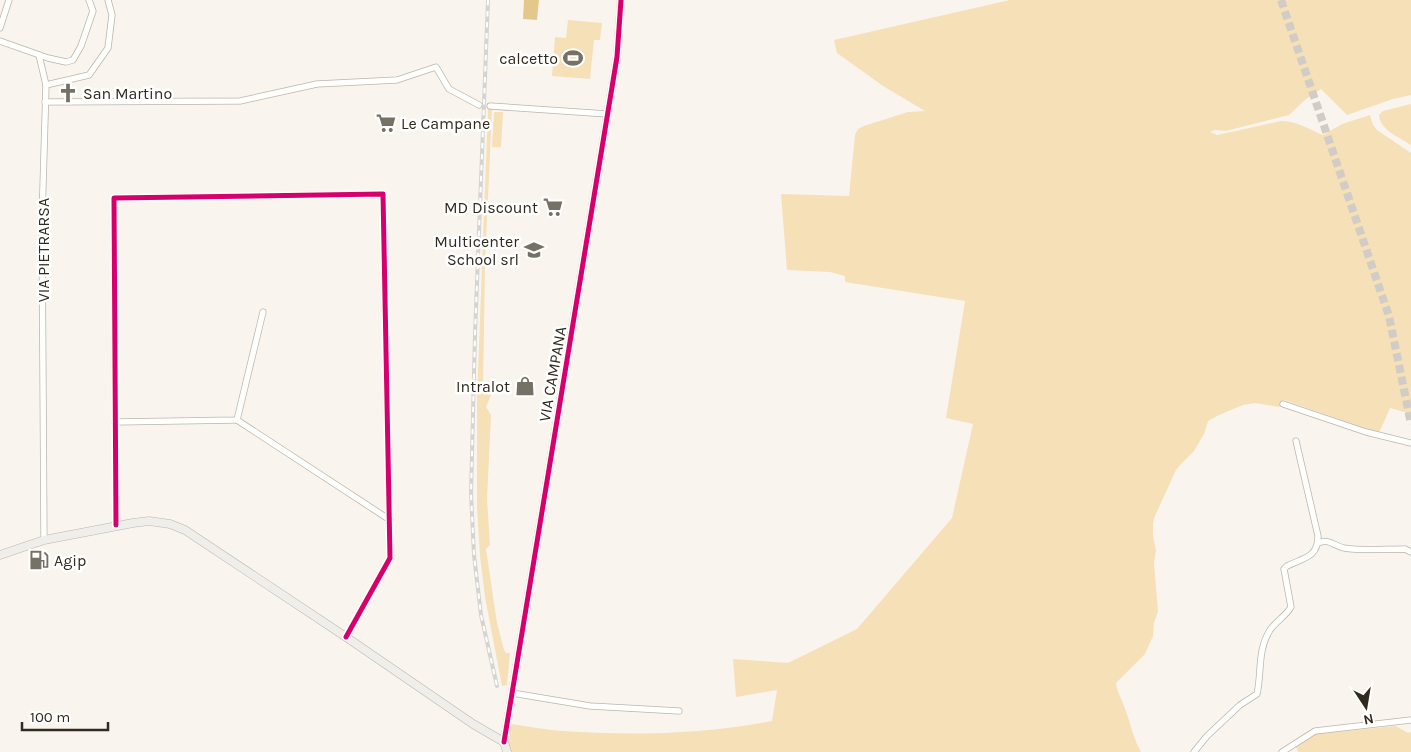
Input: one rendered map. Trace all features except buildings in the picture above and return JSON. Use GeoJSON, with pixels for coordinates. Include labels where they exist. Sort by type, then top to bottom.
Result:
{"type":"FeatureCollection","features":[{"type":"Feature","properties":{"kind":"main road"},"geometry":{"type":"LineString","coordinates":[[0,555],[44,540],[116,525],[149,522],[170,524],[185,530],[473,724],[504,742]]}},
{"type":"Feature","properties":{"kind":"main road","name":"VIA CAMPANA"},"geometry":{"type":"LineString","coordinates":[[504,742],[507,752]]}},
{"type":"Feature","properties":{"kind":"street"},"geometry":{"type":"LineString","coordinates":[[0,28],[9,0]]}},
{"type":"Feature","properties":{"kind":"street"},"geometry":{"type":"LineString","coordinates":[[0,41],[39,55],[66,62],[73,60],[81,46],[93,11],[89,0]]}},
{"type":"Feature","properties":{"kind":"street"},"geometry":{"type":"LineString","coordinates":[[46,85],[89,75],[108,48],[112,15],[108,0]]}},
{"type":"Feature","properties":{"kind":"street","name":"VIA CAMPANA"},"geometry":{"type":"LineString","coordinates":[[504,742],[617,57],[621,0]]}},
{"type":"Feature","properties":{"kind":"street","name":"VIA PIETRARSA"},"geometry":{"type":"LineString","coordinates":[[39,55],[46,85],[42,220],[44,540]]}},
{"type":"Feature","properties":{"kind":"street"},"geometry":{"type":"LineString","coordinates":[[45,102],[240,101],[317,84],[397,80],[436,67],[449,89],[479,105]]}},
{"type":"Feature","properties":{"kind":"street"},"geometry":{"type":"LineString","coordinates":[[490,106],[607,114]]}},
{"type":"Feature","properties":{"kind":"street"},"geometry":{"type":"LineString","coordinates":[[116,525],[114,198],[383,194],[390,558],[346,637]]}},
{"type":"Feature","properties":{"kind":"street"},"geometry":{"type":"LineString","coordinates":[[237,420],[263,312]]}},
{"type":"Feature","properties":{"kind":"street"},"geometry":{"type":"LineString","coordinates":[[1283,404],[1366,432],[1411,444]]}},
{"type":"Feature","properties":{"kind":"street"},"geometry":{"type":"LineString","coordinates":[[115,422],[237,420],[390,520]]}},
{"type":"Feature","properties":{"kind":"street"},"geometry":{"type":"LineString","coordinates":[[1194,752],[1240,705],[1257,694],[1260,659],[1264,643],[1271,628],[1290,609],[1284,569],[1310,556],[1315,551],[1318,543],[1313,508],[1296,441]]}},
{"type":"Feature","properties":{"kind":"street"},"geometry":{"type":"LineString","coordinates":[[1318,543],[1324,540],[1347,548],[1405,549],[1411,552]]}},
{"type":"Feature","properties":{"kind":"street"},"geometry":{"type":"LineString","coordinates":[[512,693],[590,706],[679,711]]}},
{"type":"Feature","properties":{"kind":"street"},"geometry":{"type":"LineString","coordinates":[[1282,752],[1316,731],[1411,720]]}},
{"type":"Feature","properties":{"kind":"shaded area"},"geometry":{"type":"Polygon","coordinates":[[[524,0],[539,0],[537,20],[523,19],[524,0]]]}},
{"type":"Feature","properties":{"kind":"shaded area"},"geometry":{"type":"Polygon","coordinates":[[[1010,0],[1411,0],[1411,95],[1393,99],[1347,115],[1321,89],[1306,99],[1289,115],[1226,131],[1215,130],[1210,132],[1217,135],[1287,121],[1323,135],[1342,124],[1370,115],[1373,125],[1377,130],[1411,153],[1411,414],[1390,408],[1379,433],[1284,400],[1279,407],[1255,403],[1243,405],[1208,421],[1204,434],[1194,451],[1176,470],[1153,523],[1158,611],[1154,623],[1153,636],[1145,654],[1116,683],[1141,752],[508,752],[507,742],[510,724],[563,731],[668,733],[720,729],[772,721],[777,690],[736,697],[733,659],[788,663],[857,629],[952,518],[973,424],[946,418],[965,301],[845,282],[845,276],[830,272],[787,270],[781,194],[849,196],[855,135],[858,129],[908,112],[925,111],[883,86],[837,53],[834,40],[1010,0]]]}},
{"type":"Feature","properties":{"kind":"shaded area","name":"calcetto"},"geometry":{"type":"Polygon","coordinates":[[[568,20],[602,23],[600,40],[594,40],[590,79],[552,76],[555,37],[566,38],[568,20]]]}},
{"type":"Feature","properties":{"kind":"shaded area"},"geometry":{"type":"Polygon","coordinates":[[[1411,104],[1411,145],[1386,129],[1379,115],[1383,111],[1411,104]]]}},
{"type":"Feature","properties":{"kind":"shaded area"},"geometry":{"type":"Polygon","coordinates":[[[488,109],[492,109],[485,264],[483,389],[492,391],[486,407],[491,415],[487,499],[490,545],[486,549],[497,623],[504,650],[506,653],[510,653],[507,685],[502,686],[485,597],[477,508],[477,397],[488,109]]]}},
{"type":"Feature","properties":{"kind":"shaded area"},"geometry":{"type":"Polygon","coordinates":[[[494,112],[503,112],[501,147],[492,147],[494,112]]]}},
{"type":"Feature","properties":{"kind":"shaded area"},"geometry":{"type":"Polygon","coordinates":[[[1396,726],[1408,733],[1411,732],[1411,752],[1298,752],[1296,747],[1316,734],[1396,726]]]}},
{"type":"Feature","properties":{"kind":"tunnel"},"geometry":{"type":"LineString","coordinates":[[1281,0],[1389,316],[1411,424]]}},
{"type":"Feature","properties":{"kind":"railway"},"geometry":{"type":"LineString","coordinates":[[488,0],[475,334],[471,494],[474,555],[481,615],[497,686]]}},
{"type":"Feature","properties":{"kind":"cycle path"},"geometry":{"type":"LineString","coordinates":[[504,742],[617,57],[621,0]]}},
{"type":"Feature","properties":{"kind":"cycle path"},"geometry":{"type":"LineString","coordinates":[[116,525],[114,198],[383,194],[390,558],[346,637]]}},
{"type":"Feature","properties":{"kind":"place","name":"calcetto"},"geometry":{"type":"Point","coordinates":[573,58]}},
{"type":"Feature","properties":{"kind":"place","name":"San Martino"},"geometry":{"type":"Point","coordinates":[68,93]}},
{"type":"Feature","properties":{"kind":"place","name":"Le Campane"},"geometry":{"type":"Point","coordinates":[386,123]}},
{"type":"Feature","properties":{"kind":"place","name":"MD Discount"},"geometry":{"type":"Point","coordinates":[553,207]}},
{"type":"Feature","properties":{"kind":"place","name":"Multicenter School srl"},"geometry":{"type":"Point","coordinates":[534,250]}},
{"type":"Feature","properties":{"kind":"place","name":"Intralot"},"geometry":{"type":"Point","coordinates":[525,386]}},
{"type":"Feature","properties":{"kind":"place","name":"Agip"},"geometry":{"type":"Point","coordinates":[39,560]}}]}
